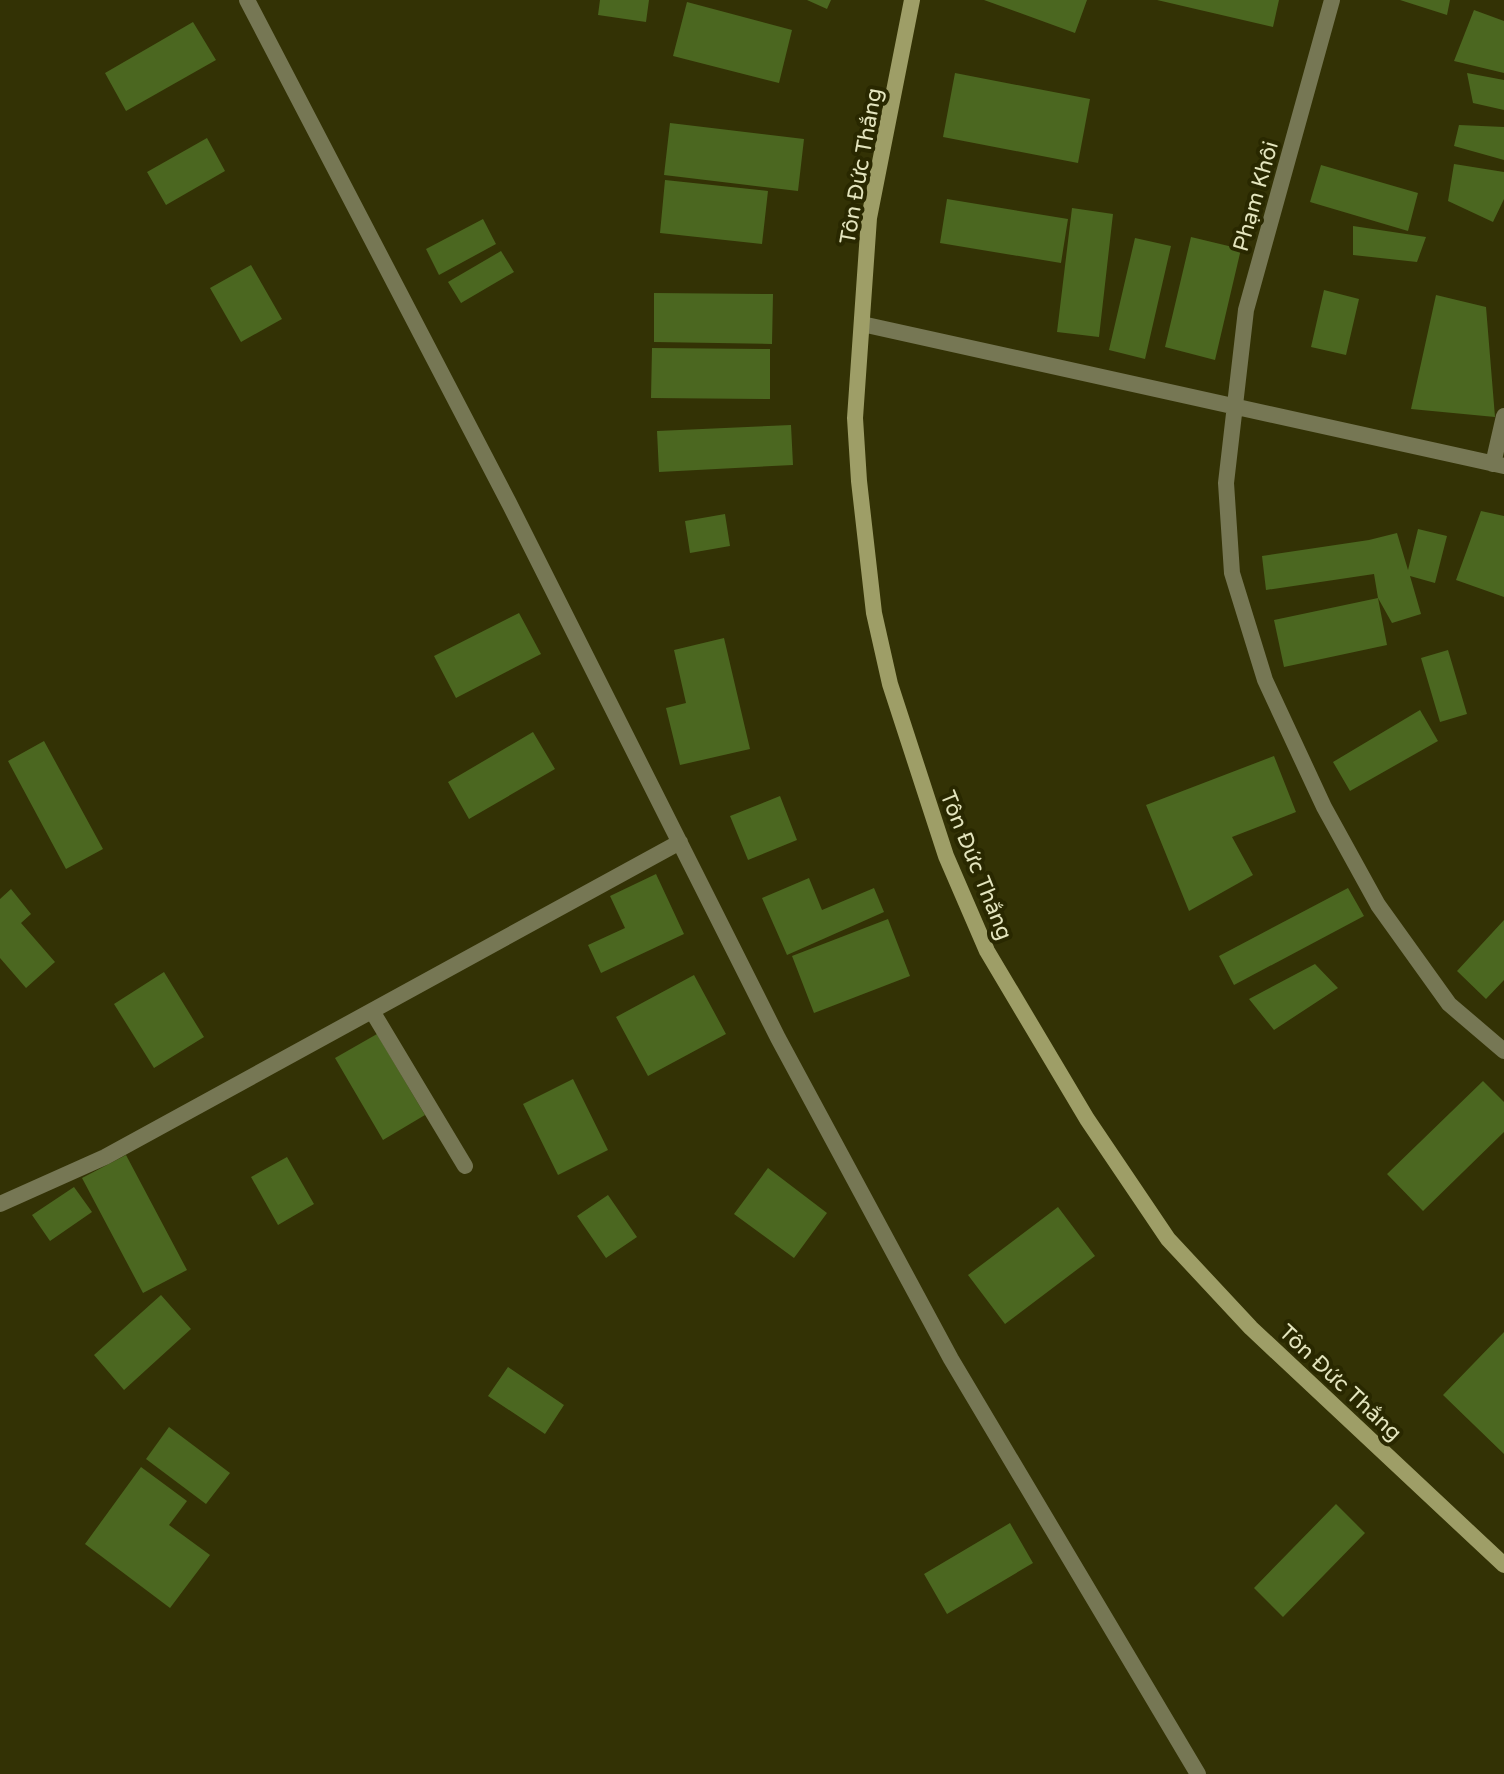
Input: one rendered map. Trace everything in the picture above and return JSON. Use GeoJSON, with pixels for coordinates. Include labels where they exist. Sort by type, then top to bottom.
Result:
{"type":"FeatureCollection","features":[{"type":"Feature","properties":{"kind":"street"},"geometry":{"type":"LineString","coordinates":[[247,0],[509,503],[778,1038],[951,1359],[1198,1774]]}},
{"type":"Feature","properties":{"kind":"street","name":"Tôn Đức Thắng"},"geometry":{"type":"LineString","coordinates":[[912,0],[869,218],[855,418],[874,613],[890,684],[946,856],[987,951],[1087,1119],[1168,1239],[1251,1328],[1504,1565]]}},
{"type":"Feature","properties":{"kind":"street","name":"Phạm Khôi"},"geometry":{"type":"LineString","coordinates":[[1332,0],[1246,310],[1226,483],[1232,573],[1265,680],[1324,807],[1378,905],[1449,1004],[1504,1051]]}},
{"type":"Feature","properties":{"kind":"street"},"geometry":{"type":"LineString","coordinates":[[862,324],[1498,465],[1504,416]]}},
{"type":"Feature","properties":{"kind":"street"},"geometry":{"type":"LineString","coordinates":[[0,1204],[105,1157],[680,842]]}},
{"type":"Feature","properties":{"kind":"street"},"geometry":{"type":"LineString","coordinates":[[372,1011],[465,1166]]}},
{"type":"Feature","properties":{"kind":"building"},"geometry":{"type":"Polygon","coordinates":[[[600,0],[649,0],[646,22],[598,15],[600,0]]]}},
{"type":"Feature","properties":{"kind":"building"},"geometry":{"type":"Polygon","coordinates":[[[807,0],[831,0],[827,9],[807,0]]]}},
{"type":"Feature","properties":{"kind":"building"},"geometry":{"type":"Polygon","coordinates":[[[984,0],[1087,0],[1075,33],[984,0]]]}},
{"type":"Feature","properties":{"kind":"building"},"geometry":{"type":"Polygon","coordinates":[[[1157,0],[1279,0],[1273,27],[1157,0]]]}},
{"type":"Feature","properties":{"kind":"building"},"geometry":{"type":"Polygon","coordinates":[[[1400,0],[1450,0],[1447,15],[1400,0]]]}},
{"type":"Feature","properties":{"kind":"building"},"geometry":{"type":"Polygon","coordinates":[[[687,2],[792,30],[779,83],[673,56],[687,2]]]}},
{"type":"Feature","properties":{"kind":"building"},"geometry":{"type":"Polygon","coordinates":[[[1474,10],[1504,21],[1504,73],[1454,61],[1474,10]]]}},
{"type":"Feature","properties":{"kind":"building"},"geometry":{"type":"Polygon","coordinates":[[[193,22],[216,60],[126,111],[105,73],[193,22]]]}},
{"type":"Feature","properties":{"kind":"building"},"geometry":{"type":"Polygon","coordinates":[[[955,73],[1090,99],[1078,163],[943,137],[955,73]]]}},
{"type":"Feature","properties":{"kind":"building"},"geometry":{"type":"Polygon","coordinates":[[[1467,73],[1504,80],[1504,110],[1473,103],[1467,73]]]}},
{"type":"Feature","properties":{"kind":"building"},"geometry":{"type":"Polygon","coordinates":[[[670,123],[804,139],[798,191],[664,175],[670,123]]]}},
{"type":"Feature","properties":{"kind":"building"},"geometry":{"type":"Polygon","coordinates":[[[1459,125],[1504,127],[1504,160],[1454,146],[1459,125]]]}},
{"type":"Feature","properties":{"kind":"building"},"geometry":{"type":"Polygon","coordinates":[[[207,138],[225,171],[166,205],[147,172],[207,138]]]}},
{"type":"Feature","properties":{"kind":"building"},"geometry":{"type":"Polygon","coordinates":[[[1454,164],[1504,172],[1504,199],[1493,222],[1448,201],[1454,164]]]}},
{"type":"Feature","properties":{"kind":"building"},"geometry":{"type":"Polygon","coordinates":[[[1321,165],[1418,193],[1408,231],[1310,202],[1321,165]]]}},
{"type":"Feature","properties":{"kind":"building"},"geometry":{"type":"Polygon","coordinates":[[[665,180],[768,191],[762,244],[660,233],[665,180]]]}},
{"type":"Feature","properties":{"kind":"building"},"geometry":{"type":"Polygon","coordinates":[[[947,199],[1068,219],[1061,263],[940,243],[947,199]]]}},
{"type":"Feature","properties":{"kind":"building"},"geometry":{"type":"Polygon","coordinates":[[[1072,208],[1113,214],[1099,337],[1057,332],[1072,208]]]}},
{"type":"Feature","properties":{"kind":"building"},"geometry":{"type":"Polygon","coordinates":[[[483,219],[496,244],[439,275],[426,249],[483,219]]]}},
{"type":"Feature","properties":{"kind":"building"},"geometry":{"type":"Polygon","coordinates":[[[1353,226],[1426,237],[1417,262],[1353,255],[1353,226]]]}},
{"type":"Feature","properties":{"kind":"building"},"geometry":{"type":"Polygon","coordinates":[[[1191,237],[1241,249],[1215,360],[1165,347],[1191,237]]]}},
{"type":"Feature","properties":{"kind":"building"},"geometry":{"type":"Polygon","coordinates":[[[1135,238],[1171,246],[1145,359],[1109,350],[1135,238]]]}},
{"type":"Feature","properties":{"kind":"building"},"geometry":{"type":"Polygon","coordinates":[[[501,251],[514,272],[461,303],[448,282],[501,251]]]}},
{"type":"Feature","properties":{"kind":"building"},"geometry":{"type":"Polygon","coordinates":[[[251,265],[282,319],[241,342],[210,288],[251,265]]]}},
{"type":"Feature","properties":{"kind":"building"},"geometry":{"type":"Polygon","coordinates":[[[1324,290],[1359,299],[1346,355],[1311,347],[1324,290]]]}},
{"type":"Feature","properties":{"kind":"building"},"geometry":{"type":"Polygon","coordinates":[[[654,293],[773,294],[772,344],[654,342],[654,293]]]}},
{"type":"Feature","properties":{"kind":"building"},"geometry":{"type":"Polygon","coordinates":[[[1436,295],[1486,307],[1495,417],[1411,409],[1436,295]]]}},
{"type":"Feature","properties":{"kind":"building"},"geometry":{"type":"Polygon","coordinates":[[[652,348],[770,349],[770,399],[651,398],[652,348]]]}},
{"type":"Feature","properties":{"kind":"building"},"geometry":{"type":"Polygon","coordinates":[[[791,425],[793,465],[659,472],[657,431],[791,425]]]}},
{"type":"Feature","properties":{"kind":"building"},"geometry":{"type":"Polygon","coordinates":[[[1481,511],[1504,516],[1504,597],[1456,580],[1481,511]]]}},
{"type":"Feature","properties":{"kind":"building"},"geometry":{"type":"Polygon","coordinates":[[[725,514],[730,546],[690,553],[685,521],[725,514]]]}},
{"type":"Feature","properties":{"kind":"building"},"geometry":{"type":"Polygon","coordinates":[[[1418,529],[1447,536],[1435,583],[1410,576],[1421,614],[1392,623],[1378,598],[1374,574],[1266,590],[1262,556],[1397,533],[1408,570],[1418,529]]]}},
{"type":"Feature","properties":{"kind":"building"},"geometry":{"type":"Polygon","coordinates":[[[1378,598],[1387,645],[1284,667],[1274,620],[1378,598]]]}},
{"type":"Feature","properties":{"kind":"building"},"geometry":{"type":"Polygon","coordinates":[[[519,613],[541,654],[456,698],[434,656],[519,613]]]}},
{"type":"Feature","properties":{"kind":"building"},"geometry":{"type":"Polygon","coordinates":[[[724,638],[750,749],[680,765],[666,708],[686,703],[674,650],[724,638]]]}},
{"type":"Feature","properties":{"kind":"building"},"geometry":{"type":"Polygon","coordinates":[[[1448,650],[1467,714],[1440,722],[1421,658],[1448,650]]]}},
{"type":"Feature","properties":{"kind":"building"},"geometry":{"type":"Polygon","coordinates":[[[1420,710],[1438,741],[1350,791],[1333,762],[1420,710]]]}},
{"type":"Feature","properties":{"kind":"building"},"geometry":{"type":"Polygon","coordinates":[[[533,732],[555,769],[469,819],[448,782],[533,732]]]}},
{"type":"Feature","properties":{"kind":"building"},"geometry":{"type":"Polygon","coordinates":[[[44,741],[103,849],[66,869],[8,761],[44,741]]]}},
{"type":"Feature","properties":{"kind":"building"},"geometry":{"type":"Polygon","coordinates":[[[1274,756],[1296,812],[1232,837],[1253,875],[1189,911],[1146,805],[1274,756]]]}},
{"type":"Feature","properties":{"kind":"building"},"geometry":{"type":"Polygon","coordinates":[[[780,796],[797,840],[748,860],[730,816],[780,796]]]}},
{"type":"Feature","properties":{"kind":"building"},"geometry":{"type":"Polygon","coordinates":[[[656,874],[684,934],[601,973],[588,945],[625,928],[610,896],[656,874]]]}},
{"type":"Feature","properties":{"kind":"building"},"geometry":{"type":"Polygon","coordinates":[[[809,878],[822,910],[874,888],[884,912],[787,955],[762,898],[809,878]]]}},
{"type":"Feature","properties":{"kind":"building"},"geometry":{"type":"Polygon","coordinates":[[[1348,888],[1364,916],[1234,985],[1219,956],[1348,888]]]}},
{"type":"Feature","properties":{"kind":"building"},"geometry":{"type":"Polygon","coordinates":[[[11,889],[31,914],[21,923],[55,962],[26,988],[0,958],[0,899],[11,889]]]}},
{"type":"Feature","properties":{"kind":"building"},"geometry":{"type":"Polygon","coordinates":[[[888,919],[910,976],[814,1013],[792,956],[888,919]]]}},
{"type":"Feature","properties":{"kind":"building"},"geometry":{"type":"Polygon","coordinates":[[[1504,920],[1504,980],[1486,999],[1457,971],[1504,920]]]}},
{"type":"Feature","properties":{"kind":"building"},"geometry":{"type":"Polygon","coordinates":[[[1315,964],[1338,988],[1274,1030],[1249,999],[1315,964]]]}},
{"type":"Feature","properties":{"kind":"building"},"geometry":{"type":"Polygon","coordinates":[[[164,972],[204,1037],[154,1068],[114,1004],[164,972]]]}},
{"type":"Feature","properties":{"kind":"building"},"geometry":{"type":"Polygon","coordinates":[[[694,975],[726,1034],[648,1076],[616,1017],[694,975]]]}},
{"type":"Feature","properties":{"kind":"building"},"geometry":{"type":"Polygon","coordinates":[[[377,1034],[425,1115],[383,1140],[335,1058],[377,1034]]]}},
{"type":"Feature","properties":{"kind":"building"},"geometry":{"type":"Polygon","coordinates":[[[573,1079],[608,1150],[558,1175],[523,1104],[573,1079]]]}},
{"type":"Feature","properties":{"kind":"building"},"geometry":{"type":"Polygon","coordinates":[[[1483,1081],[1504,1102],[1504,1132],[1423,1211],[1387,1174],[1483,1081]]]}},
{"type":"Feature","properties":{"kind":"building"},"geometry":{"type":"Polygon","coordinates":[[[126,1155],[187,1270],[143,1293],[82,1178],[126,1155]]]}},
{"type":"Feature","properties":{"kind":"building"},"geometry":{"type":"Polygon","coordinates":[[[287,1157],[314,1204],[278,1225],[251,1177],[287,1157]]]}},
{"type":"Feature","properties":{"kind":"building"},"geometry":{"type":"Polygon","coordinates":[[[768,1168],[827,1213],[794,1258],[734,1214],[768,1168]]]}},
{"type":"Feature","properties":{"kind":"building"},"geometry":{"type":"Polygon","coordinates":[[[74,1187],[92,1212],[50,1241],[32,1215],[74,1187]]]}},
{"type":"Feature","properties":{"kind":"building"},"geometry":{"type":"Polygon","coordinates":[[[608,1195],[637,1237],[606,1258],[577,1216],[608,1195]]]}},
{"type":"Feature","properties":{"kind":"building"},"geometry":{"type":"Polygon","coordinates":[[[1058,1207],[1095,1256],[1005,1324],[968,1275],[1058,1207]]]}},
{"type":"Feature","properties":{"kind":"building"},"geometry":{"type":"Polygon","coordinates":[[[161,1295],[191,1329],[124,1390],[94,1355],[161,1295]]]}},
{"type":"Feature","properties":{"kind":"building"},"geometry":{"type":"Polygon","coordinates":[[[1504,1332],[1504,1454],[1443,1395],[1504,1332]]]}},
{"type":"Feature","properties":{"kind":"building"},"geometry":{"type":"Polygon","coordinates":[[[508,1367],[564,1405],[545,1434],[488,1396],[508,1367]]]}},
{"type":"Feature","properties":{"kind":"building"},"geometry":{"type":"Polygon","coordinates":[[[169,1427],[230,1473],[206,1504],[146,1459],[169,1427]]]}},
{"type":"Feature","properties":{"kind":"building"},"geometry":{"type":"Polygon","coordinates":[[[141,1467],[187,1501],[169,1525],[210,1555],[170,1608],[85,1544],[141,1467]]]}},
{"type":"Feature","properties":{"kind":"building"},"geometry":{"type":"Polygon","coordinates":[[[1336,1504],[1365,1533],[1283,1617],[1254,1588],[1336,1504]]]}},
{"type":"Feature","properties":{"kind":"building"},"geometry":{"type":"Polygon","coordinates":[[[1010,1523],[1033,1563],[947,1614],[924,1574],[1010,1523]]]}}]}
